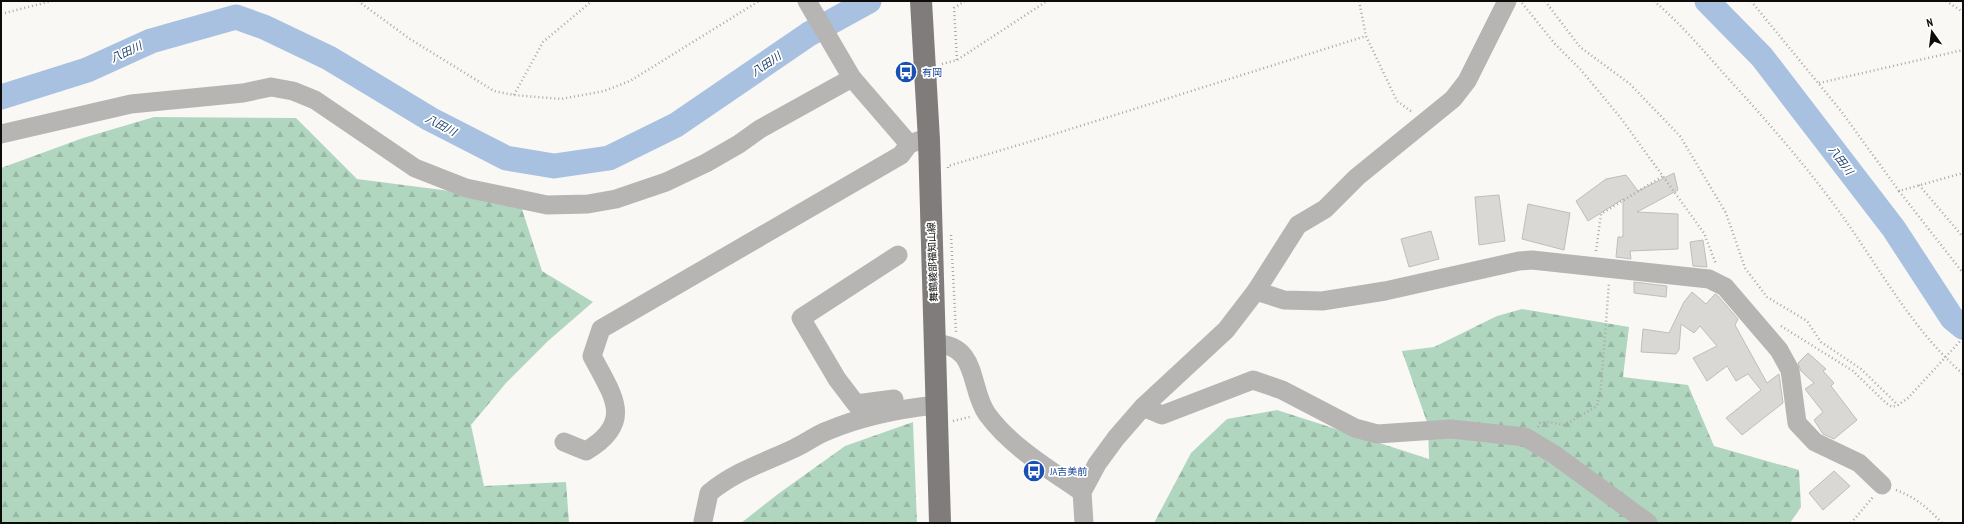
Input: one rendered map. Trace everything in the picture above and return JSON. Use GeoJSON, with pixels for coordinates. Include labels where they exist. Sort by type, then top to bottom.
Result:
{"type":"FeatureCollection","features":[{"type":"Feature","properties":{"kind":"main road","name":"舞鶴綾部福知山線"},"geometry":{"type":"LineString","coordinates":[[921,1],[925,69],[919,142],[942,413],[940,523]]}},
{"type":"Feature","properties":{"kind":"street"},"geometry":{"type":"LineString","coordinates":[[1084,523],[1082,492],[1097,464],[1116,438],[1143,407],[1226,330],[1256,291],[1298,225],[1325,209],[1356,177],[1453,99],[1467,81],[1507,1]]}},
{"type":"Feature","properties":{"kind":"street"},"geometry":{"type":"LineString","coordinates":[[564,442],[586,451],[599,443],[614,428],[617,413],[609,389],[592,356],[601,330],[901,155],[919,142],[848,71],[807,2]]}},
{"type":"Feature","properties":{"kind":"street"},"geometry":{"type":"LineString","coordinates":[[1,134],[131,104],[243,93],[271,87],[293,91],[315,100],[415,168],[466,188],[547,205],[588,204],[616,199],[672,179],[706,163],[776,120],[848,71]]}},
{"type":"Feature","properties":{"kind":"street"},"geometry":{"type":"LineString","coordinates":[[898,255],[801,318],[837,379],[856,404],[898,399],[904,408]]}},
{"type":"Feature","properties":{"kind":"street"},"geometry":{"type":"LineString","coordinates":[[1256,291],[1284,300],[1322,301],[1385,291],[1519,261],[1532,260],[1603,263],[1709,279],[1725,287],[1779,350],[1790,370],[1797,422],[1815,442],[1859,463],[1882,485]]}},
{"type":"Feature","properties":{"kind":"street"},"geometry":{"type":"LineString","coordinates":[[935,344],[944,344],[956,349],[966,358],[986,413],[1017,445],[1082,492]]}},
{"type":"Feature","properties":{"kind":"street"},"geometry":{"type":"LineString","coordinates":[[1143,407],[1162,415],[1253,380],[1282,390],[1355,428],[1377,434],[1451,429],[1525,438],[1555,455],[1648,523]]}},
{"type":"Feature","properties":{"kind":"street"},"geometry":{"type":"LineString","coordinates":[[703,521],[709,493],[736,474],[795,448],[826,431],[864,418],[904,408],[942,413]]}},
{"type":"Feature","properties":{"kind":"path"},"geometry":{"type":"LineString","coordinates":[[1,14],[52,1]]}},
{"type":"Feature","properties":{"kind":"path"},"geometry":{"type":"LineString","coordinates":[[358,1],[410,38],[494,91],[514,95],[561,99],[604,91],[630,82],[759,1]]}},
{"type":"Feature","properties":{"kind":"path"},"geometry":{"type":"LineString","coordinates":[[514,95],[543,42],[592,1]]}},
{"type":"Feature","properties":{"kind":"path"},"geometry":{"type":"LineString","coordinates":[[957,60],[954,8],[965,1]]}},
{"type":"Feature","properties":{"kind":"path"},"geometry":{"type":"LineString","coordinates":[[925,69],[957,60],[1047,1]]}},
{"type":"Feature","properties":{"kind":"path"},"geometry":{"type":"LineString","coordinates":[[1359,1],[1366,36],[1398,101],[1426,121]]}},
{"type":"Feature","properties":{"kind":"path"},"geometry":{"type":"LineString","coordinates":[[1520,1],[1555,44],[1581,70],[1620,117],[1704,233],[1718,269]]}},
{"type":"Feature","properties":{"kind":"path"},"geometry":{"type":"LineString","coordinates":[[1545,1],[1580,47],[1630,84],[1680,136],[1726,213],[1745,268],[1767,297],[1807,321],[1821,342],[1862,369],[1898,405]]}},
{"type":"Feature","properties":{"kind":"path"},"geometry":{"type":"LineString","coordinates":[[1654,1],[1675,18],[1783,139],[1848,223],[1903,307],[1945,358],[1963,374]]}},
{"type":"Feature","properties":{"kind":"path"},"geometry":{"type":"LineString","coordinates":[[1751,1],[1819,83],[1899,191],[1963,273]]}},
{"type":"Feature","properties":{"kind":"path"},"geometry":{"type":"LineString","coordinates":[[1946,1],[1963,12]]}},
{"type":"Feature","properties":{"kind":"path"},"geometry":{"type":"LineString","coordinates":[[948,174],[948,166],[1366,36]]}},
{"type":"Feature","properties":{"kind":"path"},"geometry":{"type":"LineString","coordinates":[[1819,83],[1963,50]]}},
{"type":"Feature","properties":{"kind":"path"},"geometry":{"type":"LineString","coordinates":[[1899,191],[1963,173]]}},
{"type":"Feature","properties":{"kind":"path"},"geometry":{"type":"LineString","coordinates":[[1532,442],[1540,423],[1549,422],[1566,425],[1597,406],[1601,388],[1603,263],[1600,214],[1663,176]]}},
{"type":"Feature","properties":{"kind":"path"},"geometry":{"type":"LineString","coordinates":[[1919,185],[1963,237]]}},
{"type":"Feature","properties":{"kind":"path"},"geometry":{"type":"LineString","coordinates":[[951,230],[956,349]]}},
{"type":"Feature","properties":{"kind":"path"},"geometry":{"type":"LineString","coordinates":[[1756,322],[1771,321],[1796,335],[1853,371],[1892,407],[1898,405],[1963,338]]}},
{"type":"Feature","properties":{"kind":"path"},"geometry":{"type":"LineString","coordinates":[[942,413],[986,413]]}},
{"type":"Feature","properties":{"kind":"path"},"geometry":{"type":"LineString","coordinates":[[1851,523],[1882,485],[1914,498],[1930,510],[1942,523]]}},
{"type":"Feature","properties":{"kind":"green space"},"geometry":{"type":"Polygon","coordinates":[[[154,117],[296,118],[357,179],[519,200],[542,271],[593,302],[548,341],[506,383],[471,425],[484,486],[566,482],[569,523],[1,523],[1,168],[83,138],[154,117]]]}},
{"type":"Feature","properties":{"kind":"green space"},"geometry":{"type":"Polygon","coordinates":[[[1522,309],[1629,327],[1623,377],[1688,385],[1714,446],[1799,470],[1801,507],[1790,523],[1154,523],[1191,453],[1227,419],[1277,410],[1429,459],[1428,425],[1402,351],[1434,347],[1497,316],[1522,309]]]}},
{"type":"Feature","properties":{"kind":"green space"},"geometry":{"type":"Polygon","coordinates":[[[913,422],[917,523],[741,523],[778,494],[845,446],[913,422]]]}},
{"type":"Feature","properties":{"kind":"building"},"geometry":{"type":"Polygon","coordinates":[[[1674,173],[1678,190],[1637,212],[1678,214],[1678,249],[1630,251],[1631,259],[1616,257],[1618,237],[1623,237],[1623,199],[1588,221],[1576,201],[1606,179],[1626,175],[1638,191],[1674,173]]]}},
{"type":"Feature","properties":{"kind":"building"},"geometry":{"type":"Polygon","coordinates":[[[1499,195],[1505,241],[1479,245],[1475,197],[1499,195]]]}},
{"type":"Feature","properties":{"kind":"building"},"geometry":{"type":"Polygon","coordinates":[[[1528,204],[1570,213],[1564,250],[1522,239],[1528,204]]]}},
{"type":"Feature","properties":{"kind":"building"},"geometry":{"type":"Polygon","coordinates":[[[1431,231],[1439,259],[1409,267],[1401,239],[1431,231]]]}},
{"type":"Feature","properties":{"kind":"building"},"geometry":{"type":"Polygon","coordinates":[[[1703,240],[1707,267],[1693,266],[1690,242],[1703,240]]]}},
{"type":"Feature","properties":{"kind":"building"},"geometry":{"type":"Polygon","coordinates":[[[1634,282],[1667,286],[1666,297],[1634,293],[1634,282]]]}},
{"type":"Feature","properties":{"kind":"building"},"geometry":{"type":"Polygon","coordinates":[[[1692,292],[1706,304],[1715,294],[1718,296],[1738,319],[1735,325],[1767,383],[1779,374],[1783,403],[1742,435],[1726,418],[1761,390],[1748,374],[1736,381],[1727,366],[1707,381],[1693,358],[1717,346],[1700,326],[1694,333],[1681,324],[1679,350],[1676,354],[1641,352],[1643,329],[1669,333],[1684,302],[1692,292]]]}},
{"type":"Feature","properties":{"kind":"building"},"geometry":{"type":"Polygon","coordinates":[[[1808,353],[1826,369],[1823,371],[1834,383],[1831,386],[1857,420],[1834,439],[1823,434],[1814,420],[1823,412],[1805,389],[1814,383],[1801,371],[1798,363],[1808,353]]]}},
{"type":"Feature","properties":{"kind":"building"},"geometry":{"type":"Polygon","coordinates":[[[1834,471],[1850,486],[1823,510],[1809,493],[1834,471]]]}},
{"type":"Feature","properties":{"kind":"waterway","name":"八田川"},"geometry":{"type":"LineString","coordinates":[[1,97],[87,70],[151,41],[236,17],[264,27],[329,58],[430,119],[506,158],[554,166],[609,158],[676,125],[809,34],[869,1]]}},
{"type":"Feature","properties":{"kind":"waterway","name":"八田川"},"geometry":{"type":"LineString","coordinates":[[1707,1],[1762,57],[1894,229],[1952,318],[1963,327]]}},
{"type":"Feature","properties":{"kind":"place","name":"有岡"},"geometry":{"type":"Point","coordinates":[906,72]}},
{"type":"Feature","properties":{"kind":"place","name":"JA吉美前"},"geometry":{"type":"Point","coordinates":[1034,471]}}]}
